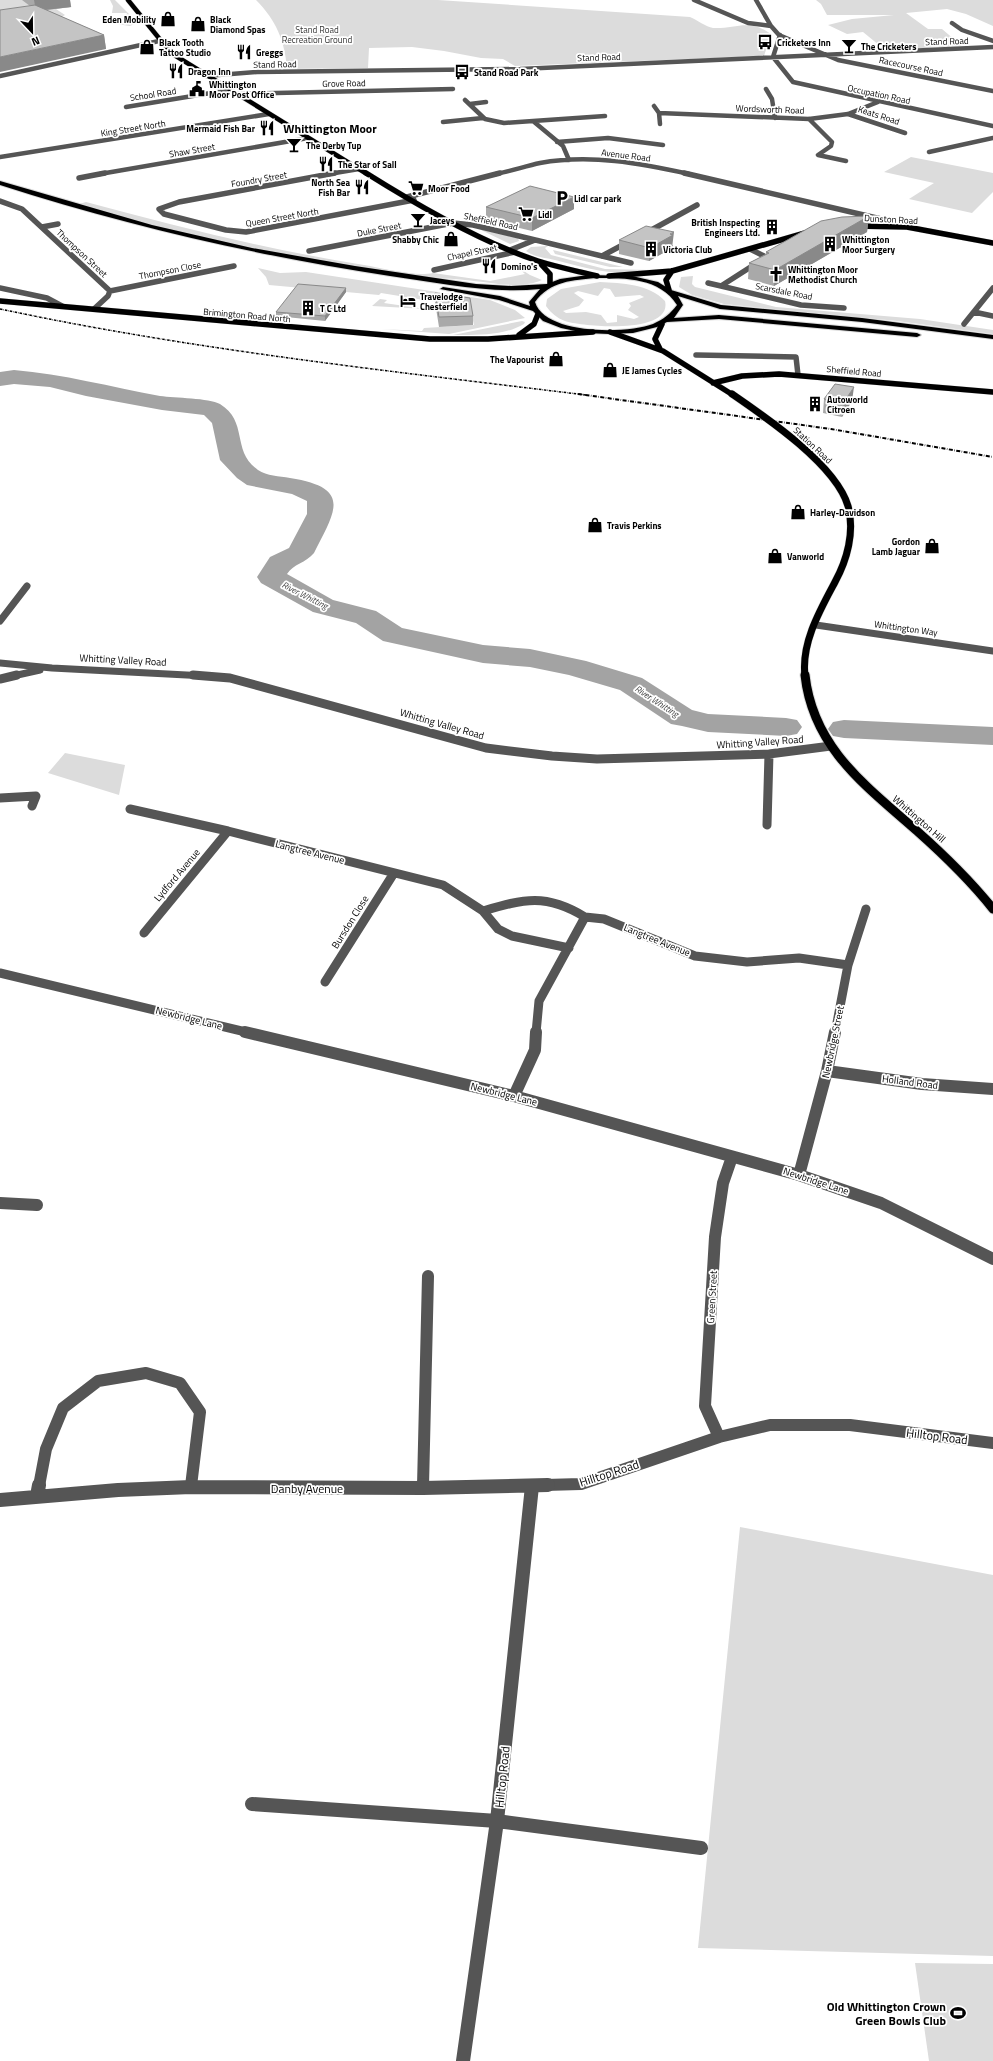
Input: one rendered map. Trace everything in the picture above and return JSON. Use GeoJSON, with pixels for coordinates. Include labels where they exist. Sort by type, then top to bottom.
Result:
{"type":"FeatureCollection","features":[{"type":"Feature","properties":{"kind":"highway"},"geometry":{"type":"LineString","coordinates":[[0,183],[87,211],[132,223],[260,252],[348,268],[520,289],[548,285],[578,278],[609,276],[648,282],[670,291],[720,307],[862,320],[993,337]]}},
{"type":"Feature","properties":{"kind":"highway"},"geometry":{"type":"LineString","coordinates":[[189,244],[240,255],[411,284]]}},
{"type":"Feature","properties":{"kind":"highway"},"geometry":{"type":"LineString","coordinates":[[536,312],[532,302],[537,294],[548,285]]}},
{"type":"Feature","properties":{"kind":"highway"},"geometry":{"type":"LineString","coordinates":[[434,288],[500,298],[536,312],[552,322],[566,327],[593,332],[636,330],[662,324],[677,313],[680,305],[677,297],[670,291]]}},
{"type":"Feature","properties":{"kind":"highway"},"geometry":{"type":"LineString","coordinates":[[669,320],[719,317],[769,320],[923,335],[985,344]]}},
{"type":"Feature","properties":{"kind":"main road","name":"Sheffield Road"},"geometry":{"type":"LineString","coordinates":[[128,0],[159,41],[171,53],[359,169],[452,222]]}},
{"type":"Feature","properties":{"kind":"main road"},"geometry":{"type":"LineString","coordinates":[[452,222],[512,251],[538,261],[597,276]]}},
{"type":"Feature","properties":{"kind":"main road","name":"Dunston Road"},"geometry":{"type":"LineString","coordinates":[[850,226],[909,228],[940,232],[993,243]]}},
{"type":"Feature","properties":{"kind":"main road"},"geometry":{"type":"LineString","coordinates":[[609,276],[672,271],[813,231]]}},
{"type":"Feature","properties":{"kind":"main road"},"geometry":{"type":"LineString","coordinates":[[538,261],[550,272],[552,278],[548,285]]}},
{"type":"Feature","properties":{"kind":"main road"},"geometry":{"type":"LineString","coordinates":[[670,291],[665,285],[665,279],[672,271]]}},
{"type":"Feature","properties":{"kind":"main road","name":"Brimington Road North"},"geometry":{"type":"LineString","coordinates":[[0,301],[430,339],[488,339],[593,332]]}},
{"type":"Feature","properties":{"kind":"main road"},"geometry":{"type":"LineString","coordinates":[[518,336],[534,324],[536,312]]}},
{"type":"Feature","properties":{"kind":"main road"},"geometry":{"type":"LineString","coordinates":[[660,349],[655,339],[662,324]]}},
{"type":"Feature","properties":{"kind":"main road","name":"Station Road"},"geometry":{"type":"LineString","coordinates":[[610,332],[660,349],[714,383],[784,432],[826,470],[846,501],[850,516],[848,549],[841,574],[828,596],[816,625],[806,654],[805,664],[808,692],[816,718],[831,746]]}},
{"type":"Feature","properties":{"kind":"main road","name":"Sheffield Road"},"geometry":{"type":"LineString","coordinates":[[714,383],[742,376],[798,375],[993,392]]}},
{"type":"Feature","properties":{"kind":"main road","name":"Whittington Hill"},"geometry":{"type":"LineString","coordinates":[[831,746],[873,793],[964,873],[993,909]]}},
{"type":"Feature","properties":{"kind":"street"},"geometry":{"type":"LineString","coordinates":[[694,0],[748,23],[771,26]]}},
{"type":"Feature","properties":{"kind":"street"},"geometry":{"type":"LineString","coordinates":[[756,0],[771,26],[780,35],[773,57]]}},
{"type":"Feature","properties":{"kind":"street"},"geometry":{"type":"LineString","coordinates":[[952,23],[962,30],[993,41]]}},
{"type":"Feature","properties":{"kind":"street","name":"Racecourse Road"},"geometry":{"type":"LineString","coordinates":[[780,35],[828,54],[838,60],[993,91]]}},
{"type":"Feature","properties":{"kind":"street"},"geometry":{"type":"LineString","coordinates":[[0,76],[159,41]]}},
{"type":"Feature","properties":{"kind":"street","name":"Stand Road"},"geometry":{"type":"LineString","coordinates":[[206,76],[257,72],[506,69],[993,47]]}},
{"type":"Feature","properties":{"kind":"street","name":"Occupation Road"},"geometry":{"type":"LineString","coordinates":[[773,57],[793,82],[878,102],[993,126]]}},
{"type":"Feature","properties":{"kind":"street","name":"Grove Road"},"geometry":{"type":"LineString","coordinates":[[236,94],[453,89]]}},
{"type":"Feature","properties":{"kind":"street"},"geometry":{"type":"LineString","coordinates":[[766,89],[772,99],[775,118]]}},
{"type":"Feature","properties":{"kind":"street","name":"School Road"},"geometry":{"type":"LineString","coordinates":[[126,107],[229,90]]}},
{"type":"Feature","properties":{"kind":"street"},"geometry":{"type":"LineString","coordinates":[[465,100],[483,118]]}},
{"type":"Feature","properties":{"kind":"street"},"geometry":{"type":"LineString","coordinates":[[470,104],[486,102]]}},
{"type":"Feature","properties":{"kind":"street","name":"Wordsworth Road"},"geometry":{"type":"LineString","coordinates":[[659,113],[809,119],[848,114],[878,102]]}},
{"type":"Feature","properties":{"kind":"street"},"geometry":{"type":"LineString","coordinates":[[654,106],[659,113],[660,124]]}},
{"type":"Feature","properties":{"kind":"street","name":"King Street North"},"geometry":{"type":"LineString","coordinates":[[0,157],[269,114]]}},
{"type":"Feature","properties":{"kind":"street","name":"Keats Road"},"geometry":{"type":"LineString","coordinates":[[848,114],[905,133]]}},
{"type":"Feature","properties":{"kind":"street"},"geometry":{"type":"LineString","coordinates":[[591,116],[594,121]]}},
{"type":"Feature","properties":{"kind":"street"},"geometry":{"type":"LineString","coordinates":[[448,126],[441,120],[483,118],[493,122],[504,123],[605,116]]}},
{"type":"Feature","properties":{"kind":"street"},"geometry":{"type":"LineString","coordinates":[[809,119],[832,142],[831,146],[818,154],[846,161]]}},
{"type":"Feature","properties":{"kind":"street"},"geometry":{"type":"LineString","coordinates":[[533,121],[565,149],[569,160]]}},
{"type":"Feature","properties":{"kind":"street","name":"Shaw Street"},"geometry":{"type":"LineString","coordinates":[[79,178],[308,138]]}},
{"type":"Feature","properties":{"kind":"street"},"geometry":{"type":"LineString","coordinates":[[557,142],[608,138],[663,145]]}},
{"type":"Feature","properties":{"kind":"street"},"geometry":{"type":"LineString","coordinates":[[929,152],[993,138]]}},
{"type":"Feature","properties":{"kind":"street"},"geometry":{"type":"LineString","coordinates":[[655,148],[670,141]]}},
{"type":"Feature","properties":{"kind":"street","name":"Avenue Road"},"geometry":{"type":"LineString","coordinates":[[407,197],[541,163],[569,160],[610,160],[645,165],[881,219]]}},
{"type":"Feature","properties":{"kind":"street","name":"Foundry Street"},"geometry":{"type":"LineString","coordinates":[[162,206],[359,169]]}},
{"type":"Feature","properties":{"kind":"street","name":"Queen Street North"},"geometry":{"type":"LineString","coordinates":[[162,206],[159,209],[164,214],[226,230],[246,232],[414,200]]}},
{"type":"Feature","properties":{"kind":"street","name":"Thompson Street"},"geometry":{"type":"LineString","coordinates":[[0,201],[22,209],[110,291],[108,296],[94,309]]}},
{"type":"Feature","properties":{"kind":"street"},"geometry":{"type":"LineString","coordinates":[[602,256],[697,205]]}},
{"type":"Feature","properties":{"kind":"street"},"geometry":{"type":"LineString","coordinates":[[834,214],[843,210]]}},
{"type":"Feature","properties":{"kind":"street","name":"Sheffield Road"},"geometry":{"type":"LineString","coordinates":[[452,222],[473,225],[631,263]]}},
{"type":"Feature","properties":{"kind":"street","name":"Duke Street"},"geometry":{"type":"LineString","coordinates":[[309,251],[452,222]]}},
{"type":"Feature","properties":{"kind":"street","name":"Thompson Street"},"geometry":{"type":"LineString","coordinates":[[42,227],[58,224]]}},
{"type":"Feature","properties":{"kind":"street","name":"Chapel Street"},"geometry":{"type":"LineString","coordinates":[[434,270],[512,251],[535,240]]}},
{"type":"Feature","properties":{"kind":"street","name":"Scarsdale Road"},"geometry":{"type":"LineString","coordinates":[[721,286],[763,259],[764,256],[750,249]]}},
{"type":"Feature","properties":{"kind":"street","name":"Thompson Close"},"geometry":{"type":"LineString","coordinates":[[110,291],[234,266]]}},
{"type":"Feature","properties":{"kind":"street","name":"Scarsdale Road"},"geometry":{"type":"LineString","coordinates":[[708,283],[801,305],[844,308]]}},
{"type":"Feature","properties":{"kind":"street"},"geometry":{"type":"LineString","coordinates":[[0,288],[47,298],[62,306]]}},
{"type":"Feature","properties":{"kind":"street"},"geometry":{"type":"LineString","coordinates":[[964,324],[993,288]]}},
{"type":"Feature","properties":{"kind":"street"},"geometry":{"type":"LineString","coordinates":[[974,312],[993,316]]}},
{"type":"Feature","properties":{"kind":"street"},"geometry":{"type":"LineString","coordinates":[[696,355],[719,358],[796,356],[798,375]]}},
{"type":"Feature","properties":{"kind":"street"},"geometry":{"type":"LineString","coordinates":[[0,621],[27,586]]}},
{"type":"Feature","properties":{"kind":"street","name":"Whittington Way"},"geometry":{"type":"LineString","coordinates":[[816,625],[993,651]]}},
{"type":"Feature","properties":{"kind":"street","name":"Whitting Valley Road"},"geometry":{"type":"LineString","coordinates":[[0,663],[52,668],[230,678],[486,748],[545,755],[597,759],[770,754],[831,746]]}},
{"type":"Feature","properties":{"kind":"street","name":"Whitting Valley Road"},"geometry":{"type":"LineString","coordinates":[[0,679],[52,668]]}},
{"type":"Feature","properties":{"kind":"street"},"geometry":{"type":"LineString","coordinates":[[767,825],[770,754]]}},
{"type":"Feature","properties":{"kind":"street"},"geometry":{"type":"LineString","coordinates":[[0,798],[36,796],[32,806]]}},
{"type":"Feature","properties":{"kind":"street","name":"Langtree Avenue"},"geometry":{"type":"LineString","coordinates":[[130,809],[228,831],[443,885],[483,911],[498,929],[512,936],[569,948]]}},
{"type":"Feature","properties":{"kind":"street","name":"Lydford Avenue"},"geometry":{"type":"LineString","coordinates":[[144,933],[228,831]]}},
{"type":"Feature","properties":{"kind":"street","name":"Bursdon Close"},"geometry":{"type":"LineString","coordinates":[[325,982],[394,873]]}},
{"type":"Feature","properties":{"kind":"street","name":"Langtree Avenue"},"geometry":{"type":"LineString","coordinates":[[483,911],[517,900],[538,900],[576,910],[585,917],[604,919],[695,956],[747,962],[800,958],[848,965]]}},
{"type":"Feature","properties":{"kind":"street","name":"Newbridge Street"},"geometry":{"type":"LineString","coordinates":[[799,1175],[827,1071],[848,965],[866,909]]}},
{"type":"Feature","properties":{"kind":"street"},"geometry":{"type":"LineString","coordinates":[[514,1096],[535,1050],[539,1000],[585,917]]}},
{"type":"Feature","properties":{"kind":"street","name":"Newbridge Lane"},"geometry":{"type":"LineString","coordinates":[[0,973],[514,1096],[799,1175],[881,1202],[993,1259]]}},
{"type":"Feature","properties":{"kind":"street","name":"Holland Road"},"geometry":{"type":"LineString","coordinates":[[827,1071],[922,1084],[993,1089]]}},
{"type":"Feature","properties":{"kind":"street","name":"Green Street"},"geometry":{"type":"LineString","coordinates":[[719,1437],[705,1406],[715,1237],[723,1183],[732,1157]]}},
{"type":"Feature","properties":{"kind":"street"},"geometry":{"type":"LineString","coordinates":[[0,1203],[36,1205]]}},
{"type":"Feature","properties":{"kind":"street"},"geometry":{"type":"LineString","coordinates":[[424,1488],[428,1276]]}},
{"type":"Feature","properties":{"kind":"street"},"geometry":{"type":"LineString","coordinates":[[37,1496],[46,1449],[63,1408],[98,1380],[146,1373],[180,1383],[200,1412],[192,1487]]}},
{"type":"Feature","properties":{"kind":"street","name":"Hilltop Road"},"geometry":{"type":"LineString","coordinates":[[463,2061],[497,1822],[532,1486],[580,1484],[719,1437],[770,1425],[850,1425],[993,1443]]}},
{"type":"Feature","properties":{"kind":"street","name":"Danby Avenue"},"geometry":{"type":"LineString","coordinates":[[0,1500],[37,1496],[192,1487],[424,1488],[532,1486]]}},
{"type":"Feature","properties":{"kind":"street","name":"Hilltop Road"},"geometry":{"type":"LineString","coordinates":[[252,1804],[497,1822],[701,1848]]}},
{"type":"Feature","properties":{"kind":"green space"},"geometry":{"type":"Polygon","coordinates":[[[0,0],[63,0],[72,7],[56,9],[65,15],[51,23],[0,30],[0,0]]]}},
{"type":"Feature","properties":{"kind":"green space"},"geometry":{"type":"Polygon","coordinates":[[[110,0],[115,0],[129,14],[134,24],[130,26],[116,24],[125,18],[127,13],[112,13],[113,6],[110,0]]]}},
{"type":"Feature","properties":{"kind":"green space","name":"Stand Road Recreation Ground"},"geometry":{"type":"Polygon","coordinates":[[[256,0],[438,0],[690,17],[713,28],[749,25],[756,26],[771,34],[764,56],[515,66],[503,59],[481,58],[412,47],[369,48],[368,68],[287,69],[282,40],[269,15],[256,0]]]}},
{"type":"Feature","properties":{"kind":"green space"},"geometry":{"type":"Polygon","coordinates":[[[816,0],[993,0],[993,26],[966,14],[947,9],[906,13],[928,29],[942,29],[962,46],[885,50],[863,32],[847,34],[828,25],[852,19],[894,15],[827,15],[821,4],[816,0]]]}},
{"type":"Feature","properties":{"kind":"green space"},"geometry":{"type":"Polygon","coordinates":[[[911,157],[993,173],[993,192],[972,213],[909,199],[934,183],[884,172],[911,157]]]}},
{"type":"Feature","properties":{"kind":"green space"},"geometry":{"type":"Polygon","coordinates":[[[86,202],[259,245],[398,272],[417,274],[433,273],[490,281],[525,274],[516,266],[530,275],[542,280],[533,283],[514,285],[416,275],[318,260],[172,230],[76,205],[86,202]]]}},
{"type":"Feature","properties":{"kind":"green space"},"geometry":{"type":"Polygon","coordinates":[[[479,229],[518,238],[519,241],[510,244],[479,229]]]}},
{"type":"Feature","properties":{"kind":"green space"},"geometry":{"type":"Polygon","coordinates":[[[548,246],[545,248],[551,255],[605,269],[650,270],[626,273],[602,271],[540,257],[526,251],[531,247],[548,246]]]}},
{"type":"Feature","properties":{"kind":"green space"},"geometry":{"type":"Polygon","coordinates":[[[553,250],[623,267],[610,267],[555,254],[553,250]]]}},
{"type":"Feature","properties":{"kind":"green space"},"geometry":{"type":"Polygon","coordinates":[[[258,268],[280,273],[306,272],[490,300],[515,310],[525,318],[449,334],[381,329],[422,331],[424,328],[474,325],[471,312],[455,305],[381,293],[379,295],[269,285],[266,277],[258,268]]]}},
{"type":"Feature","properties":{"kind":"green space"},"geometry":{"type":"Polygon","coordinates":[[[693,276],[692,284],[695,287],[776,307],[920,319],[993,330],[993,334],[897,321],[724,304],[692,295],[679,287],[681,277],[693,276]]]}},
{"type":"Feature","properties":{"kind":"green space"},"geometry":{"type":"Polygon","coordinates":[[[600,282],[635,286],[659,295],[665,301],[664,312],[655,319],[642,324],[625,326],[589,325],[565,321],[552,313],[546,306],[547,299],[561,289],[600,282]],[[604,288],[598,296],[578,291],[574,293],[584,300],[579,306],[563,311],[566,313],[586,312],[601,315],[607,323],[617,322],[617,315],[634,319],[639,317],[628,310],[631,306],[629,303],[644,297],[640,295],[615,297],[610,289],[604,288]]]}},
{"type":"Feature","properties":{"kind":"green space"},"geometry":{"type":"Polygon","coordinates":[[[380,299],[387,300],[384,303],[426,309],[372,306],[380,299]]]}},
{"type":"Feature","properties":{"kind":"green space"},"geometry":{"type":"Polygon","coordinates":[[[522,321],[525,322],[524,324],[499,333],[453,335],[522,321]]]}},
{"type":"Feature","properties":{"kind":"green space"},"geometry":{"type":"Polygon","coordinates":[[[65,753],[125,765],[119,795],[48,773],[65,753]]]}},
{"type":"Feature","properties":{"kind":"green space"},"geometry":{"type":"Polygon","coordinates":[[[740,1527],[993,1575],[993,1956],[698,1948],[740,1527]]]}},
{"type":"Feature","properties":{"kind":"green space","name":"Old Whittington Crown Green Bowls Club"},"geometry":{"type":"Polygon","coordinates":[[[915,1963],[993,1964],[993,2061],[929,2061],[915,1963]]]}},
{"type":"Feature","properties":{"kind":"building"},"geometry":{"type":"Polygon","coordinates":[[[35,5],[104,35],[0,57],[0,10],[35,5]]]}},
{"type":"Feature","properties":{"kind":"building"},"geometry":{"type":"Polygon","coordinates":[[[530,186],[574,197],[532,218],[486,207],[530,186]]]}},
{"type":"Feature","properties":{"kind":"building"},"geometry":{"type":"Polygon","coordinates":[[[869,216],[775,270],[749,263],[769,253],[766,252],[821,221],[842,217],[869,216]]]}},
{"type":"Feature","properties":{"kind":"building"},"geometry":{"type":"Polygon","coordinates":[[[646,226],[674,232],[670,234],[673,235],[650,248],[619,240],[646,226]]]}},
{"type":"Feature","properties":{"kind":"building","name":"T C Ltd"},"geometry":{"type":"Polygon","coordinates":[[[298,284],[346,288],[325,316],[276,312],[298,284]]]}},
{"type":"Feature","properties":{"kind":"building"},"geometry":{"type":"Polygon","coordinates":[[[435,293],[470,298],[473,316],[439,317],[435,293]]]}},
{"type":"Feature","properties":{"kind":"building"},"geometry":{"type":"Polygon","coordinates":[[[835,384],[854,387],[844,402],[824,399],[835,384]]]}},
{"type":"Feature","properties":{"kind":"waterway","name":"River Whitting"},"geometry":{"type":"LineString","coordinates":[[0,379],[14,377],[50,380],[86,389],[162,403],[211,409],[224,420],[233,460],[246,473],[256,480],[299,487],[320,497],[320,514],[300,553],[280,563],[271,577],[323,606],[366,617],[393,635],[483,654],[530,658],[575,667],[631,684],[682,717],[708,723],[786,727]]}},
{"type":"Feature","properties":{"kind":"waterway","name":"River Whitting"},"geometry":{"type":"LineString","coordinates":[[844,729],[993,736]]}},
{"type":"Feature","properties":{"kind":"railway"},"geometry":{"type":"LineString","coordinates":[[0,309],[219,348],[365,368],[579,394]]}},
{"type":"Feature","properties":{"kind":"railway"},"geometry":{"type":"LineString","coordinates":[[579,394],[586,395]]}},
{"type":"Feature","properties":{"kind":"railway"},"geometry":{"type":"LineString","coordinates":[[579,394],[831,429],[993,457]]}},
{"type":"Feature","properties":{"kind":"place","name":"Eden Mobility"},"geometry":{"type":"Point","coordinates":[168,19]}},
{"type":"Feature","properties":{"kind":"place","name":"Black Diamond Spas"},"geometry":{"type":"Point","coordinates":[198,24]}},
{"type":"Feature","properties":{"kind":"place","name":"Cricketers Inn"},"geometry":{"type":"Point","coordinates":[765,42]}},
{"type":"Feature","properties":{"kind":"place","name":"The Cricketers"},"geometry":{"type":"Point","coordinates":[849,46]}},
{"type":"Feature","properties":{"kind":"place","name":"Black Tooth Tattoo Studio"},"geometry":{"type":"Point","coordinates":[147,47]}},
{"type":"Feature","properties":{"kind":"place","name":"Greggs"},"geometry":{"type":"Point","coordinates":[244,52]}},
{"type":"Feature","properties":{"kind":"place","name":"Dragon Inn"},"geometry":{"type":"Point","coordinates":[176,71]}},
{"type":"Feature","properties":{"kind":"place","name":"Stand Road Park"},"geometry":{"type":"Point","coordinates":[462,72]}},
{"type":"Feature","properties":{"kind":"place","name":"Whittington Moor Post Office"},"geometry":{"type":"Point","coordinates":[197,89]}},
{"type":"Feature","properties":{"kind":"place","name":"Mermaid Fish Bar"},"geometry":{"type":"Point","coordinates":[267,128]}},
{"type":"Feature","properties":{"kind":"place","name":"The Derby Tup"},"geometry":{"type":"Point","coordinates":[294,145]}},
{"type":"Feature","properties":{"kind":"place","name":"The Star of Sall"},"geometry":{"type":"Point","coordinates":[326,164]}},
{"type":"Feature","properties":{"kind":"place","name":"North Sea Fish Bar"},"geometry":{"type":"Point","coordinates":[362,187]}},
{"type":"Feature","properties":{"kind":"place","name":"Moor Food"},"geometry":{"type":"Point","coordinates":[416,188]}},
{"type":"Feature","properties":{"kind":"place","name":"Lidl car park"},"geometry":{"type":"Point","coordinates":[562,198]}},
{"type":"Feature","properties":{"kind":"place","name":"Lidl"},"geometry":{"type":"Point","coordinates":[526,214]}},
{"type":"Feature","properties":{"kind":"place","name":"Jaceys"},"geometry":{"type":"Point","coordinates":[418,220]}},
{"type":"Feature","properties":{"kind":"place","name":"British Inspecting Engineers Ltd."},"geometry":{"type":"Point","coordinates":[772,227]}},
{"type":"Feature","properties":{"kind":"place","name":"Shabby Chic"},"geometry":{"type":"Point","coordinates":[451,239]}},
{"type":"Feature","properties":{"kind":"place","name":"Whittington Moor Surgery"},"geometry":{"type":"Point","coordinates":[830,244]}},
{"type":"Feature","properties":{"kind":"place","name":"Victoria Club"},"geometry":{"type":"Point","coordinates":[651,249]}},
{"type":"Feature","properties":{"kind":"place","name":"Domino's"},"geometry":{"type":"Point","coordinates":[489,266]}},
{"type":"Feature","properties":{"kind":"place","name":"Whittington Moor Methodist Church"},"geometry":{"type":"Point","coordinates":[776,274]}},
{"type":"Feature","properties":{"kind":"place","name":"Travelodge Chesterfield"},"geometry":{"type":"Point","coordinates":[408,301]}},
{"type":"Feature","properties":{"kind":"place","name":"T C Ltd"},"geometry":{"type":"Point","coordinates":[308,308]}},
{"type":"Feature","properties":{"kind":"place","name":"The Vapourist"},"geometry":{"type":"Point","coordinates":[556,359]}},
{"type":"Feature","properties":{"kind":"place","name":"JE James Cycles"},"geometry":{"type":"Point","coordinates":[610,370]}},
{"type":"Feature","properties":{"kind":"place","name":"Autoworld Citroen"},"geometry":{"type":"Point","coordinates":[815,404]}},
{"type":"Feature","properties":{"kind":"place","name":"Harley-Davidson"},"geometry":{"type":"Point","coordinates":[798,512]}},
{"type":"Feature","properties":{"kind":"place","name":"Travis Perkins"},"geometry":{"type":"Point","coordinates":[595,525]}},
{"type":"Feature","properties":{"kind":"place","name":"Gordon Lamb Jaguar"},"geometry":{"type":"Point","coordinates":[932,546]}},
{"type":"Feature","properties":{"kind":"place","name":"Vanworld"},"geometry":{"type":"Point","coordinates":[775,556]}},
{"type":"Feature","properties":{"kind":"place","name":"Old Whittington Crown Green Bowls Club"},"geometry":{"type":"Point","coordinates":[958,2013]}},
{"type":"Feature","properties":{"kind":"district","name":"Whittington Moor"},"geometry":{"type":"Point","coordinates":[330,128]}}]}
